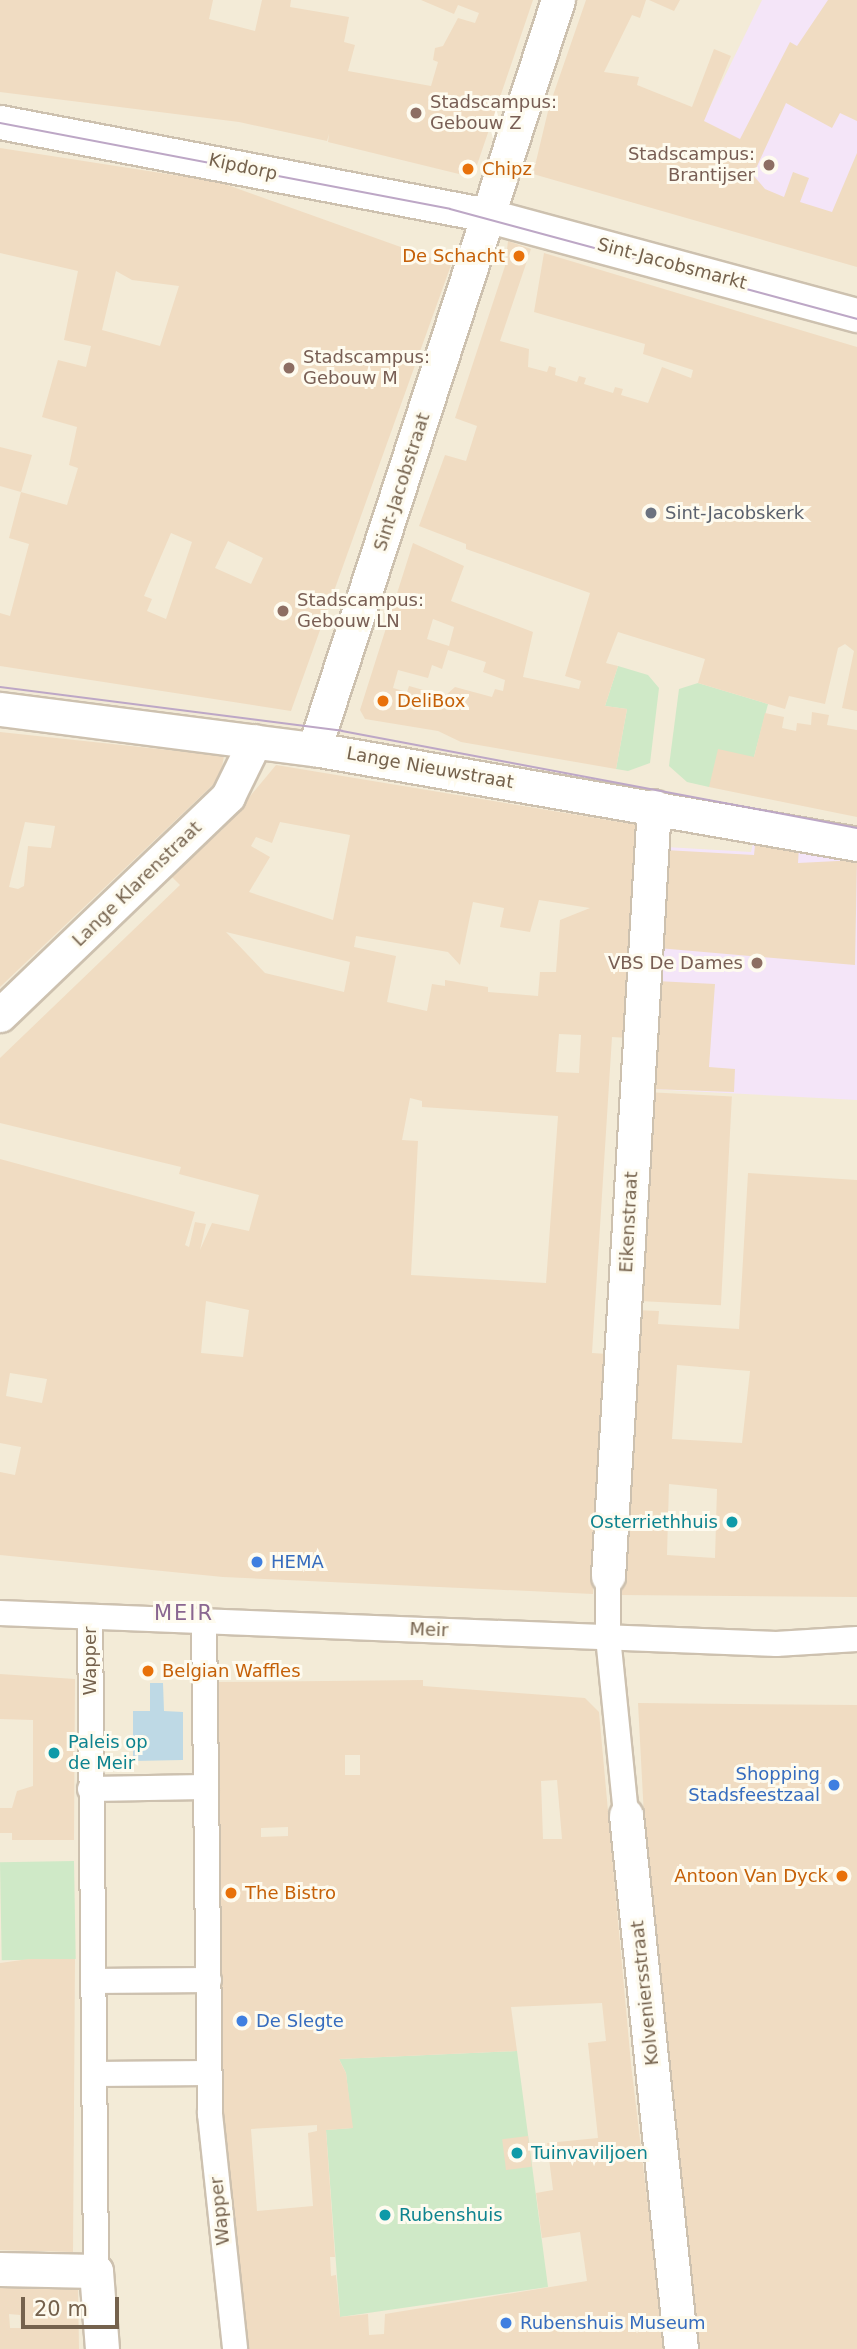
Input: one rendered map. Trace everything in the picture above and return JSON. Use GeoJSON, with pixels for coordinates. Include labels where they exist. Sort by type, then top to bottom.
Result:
{"type":"FeatureCollection","features":[{"type":"Feature","properties":{"kind":"street","name":"Sint-Jacobstraat"},"geometry":{"type":"LineString","coordinates":[[314,749],[558,0]]}},
{"type":"Feature","properties":{"kind":"street","name":"Kipdorp"},"geometry":{"type":"LineString","coordinates":[[0,122],[486,215]]}},
{"type":"Feature","properties":{"kind":"street","name":"Sint-Jacobsmarkt"},"geometry":{"type":"LineString","coordinates":[[486,215],[857,314]]}},
{"type":"Feature","properties":{"kind":"street","name":"Lange Nieuwstraat"},"geometry":{"type":"LineString","coordinates":[[0,709],[314,749],[654,806],[857,844]]}},
{"type":"Feature","properties":{"kind":"street","name":"Lange Klarenstraat"},"geometry":{"type":"LineString","coordinates":[[0,1014],[228,796],[256,741]]}},
{"type":"Feature","properties":{"kind":"street","name":"Eikenstraat"},"geometry":{"type":"LineString","coordinates":[[608,1637],[608,1576],[654,806]]}},
{"type":"Feature","properties":{"kind":"street","name":"Meir"},"geometry":{"type":"LineString","coordinates":[[0,1613],[776,1644],[857,1639]]}},
{"type":"Feature","properties":{"kind":"street","name":"Wapper"},"geometry":{"type":"LineString","coordinates":[[90,1617],[96,2271],[102,2349]]}},
{"type":"Feature","properties":{"kind":"street","name":"Wapper"},"geometry":{"type":"LineString","coordinates":[[204,1620],[209,2073],[235,2349]]}},
{"type":"Feature","properties":{"kind":"street","name":"Kolveniersstraat"},"geometry":{"type":"LineString","coordinates":[[608,1637],[681,2349]]}},
{"type":"Feature","properties":{"kind":"street"},"geometry":{"type":"LineString","coordinates":[[90,1789],[206,1787]]}},
{"type":"Feature","properties":{"kind":"street"},"geometry":{"type":"LineString","coordinates":[[93,1981],[209,1980]]}},
{"type":"Feature","properties":{"kind":"street"},"geometry":{"type":"LineString","coordinates":[[94,2074],[209,2073]]}},
{"type":"Feature","properties":{"kind":"street"},"geometry":{"type":"LineString","coordinates":[[0,2269],[96,2271]]}},
{"type":"Feature","properties":{"kind":"shaded area"},"geometry":{"type":"Polygon","coordinates":[[[0,0],[857,0],[857,2349],[0,2349],[0,0]]]}},
{"type":"Feature","properties":{"kind":"shaded area","name":"Stadscampus: Brantijser"},"geometry":{"type":"Polygon","coordinates":[[[762,0],[857,0],[857,236],[660,209],[762,0]]]}},
{"type":"Feature","properties":{"kind":"shaded area","name":"VBS De Dames"},"geometry":{"type":"Polygon","coordinates":[[[753,843],[857,860],[857,1100],[650,1089],[666,847],[751,852],[753,843]]]}},
{"type":"Feature","properties":{"kind":"green space"},"geometry":{"type":"Polygon","coordinates":[[[618,666],[648,675],[659,688],[650,763],[628,771],[616,769],[627,709],[605,706],[618,666]]]}},
{"type":"Feature","properties":{"kind":"green space"},"geometry":{"type":"Polygon","coordinates":[[[698,683],[768,704],[754,757],[709,787],[687,782],[669,766],[679,689],[698,683]]]}},
{"type":"Feature","properties":{"kind":"green space"},"geometry":{"type":"Polygon","coordinates":[[[74,1861],[76,1959],[2,1960],[0,1862],[74,1861]]]}},
{"type":"Feature","properties":{"kind":"green space"},"geometry":{"type":"Polygon","coordinates":[[[517,2051],[548,2287],[340,2317],[326,2130],[352,2128],[346,2073],[339,2059],[517,2051]]]}},
{"type":"Feature","properties":{"kind":"water"},"geometry":{"type":"Polygon","coordinates":[[[150,1683],[163,1683],[164,1711],[183,1712],[183,1760],[133,1761],[133,1711],[150,1711],[150,1683]]]}},
{"type":"Feature","properties":{"kind":"building"},"geometry":{"type":"Polygon","coordinates":[[[0,0],[213,0],[209,19],[255,31],[262,0],[291,0],[290,7],[349,17],[344,42],[355,45],[348,71],[431,86],[438,62],[433,60],[435,48],[443,46],[458,18],[475,23],[479,13],[458,5],[454,14],[421,0],[533,0],[475,171],[460,168],[459,174],[328,142],[329,134],[327,141],[239,122],[0,92],[0,0]]]}},
{"type":"Feature","properties":{"kind":"building"},"geometry":{"type":"Polygon","coordinates":[[[586,0],[646,0],[640,18],[632,15],[604,72],[639,77],[637,85],[692,107],[714,49],[731,56],[704,121],[740,139],[790,42],[797,46],[828,0],[857,0],[857,121],[840,113],[832,128],[786,103],[753,175],[765,189],[784,197],[793,172],[809,178],[800,202],[832,212],[857,153],[857,267],[533,174],[549,107],[586,0]]]}},
{"type":"Feature","properties":{"kind":"building"},"geometry":{"type":"Polygon","coordinates":[[[649,0],[680,0],[674,11],[649,0]]]}},
{"type":"Feature","properties":{"kind":"building"},"geometry":{"type":"Polygon","coordinates":[[[0,148],[219,182],[451,265],[291,711],[0,666],[0,613],[10,616],[29,544],[9,538],[21,492],[67,505],[78,468],[69,465],[77,427],[42,417],[58,360],[86,367],[91,346],[64,340],[78,271],[0,253],[0,148]],[[116,271],[102,330],[160,346],[179,286],[132,280],[116,271]],[[171,533],[144,596],[152,599],[147,611],[166,619],[192,542],[171,533]],[[228,541],[215,568],[251,584],[263,558],[228,541]]]}},
{"type":"Feature","properties":{"kind":"building","name":"Sint-Jacobskerk"},"geometry":{"type":"Polygon","coordinates":[[[508,241],[531,249],[500,341],[529,349],[528,367],[547,372],[549,366],[556,368],[555,375],[577,382],[579,376],[586,378],[584,384],[613,393],[615,387],[623,389],[621,395],[648,403],[662,367],[691,378],[693,370],[643,354],[645,344],[534,312],[544,253],[857,347],[857,711],[842,708],[854,651],[845,644],[838,648],[825,704],[789,696],[785,709],[698,683],[705,659],[618,632],[606,663],[618,666],[605,706],[627,709],[616,769],[461,742],[438,731],[365,719],[360,710],[413,543],[464,566],[451,601],[533,632],[523,677],[579,689],[581,681],[565,676],[590,593],[466,549],[466,544],[419,526],[445,455],[466,461],[477,426],[455,418],[505,266],[508,241]],[[433,619],[427,639],[449,646],[454,627],[433,619]],[[448,650],[442,669],[432,665],[428,678],[398,670],[393,688],[407,692],[409,686],[445,696],[455,687],[492,697],[495,689],[503,691],[505,680],[483,672],[486,662],[448,650]]]}},
{"type":"Feature","properties":{"kind":"building"},"geometry":{"type":"Polygon","coordinates":[[[0,447],[32,455],[21,492],[0,486],[0,447]]]}},
{"type":"Feature","properties":{"kind":"building"},"geometry":{"type":"Polygon","coordinates":[[[812,712],[829,715],[827,725],[857,730],[857,817],[709,787],[718,749],[754,757],[765,713],[784,717],[782,728],[796,731],[797,723],[811,725],[812,712]]]}},
{"type":"Feature","properties":{"kind":"building"},"geometry":{"type":"Polygon","coordinates":[[[0,732],[224,756],[220,778],[0,987],[0,732]],[[25,822],[9,887],[18,889],[24,886],[28,846],[51,848],[55,826],[25,822]]]}},
{"type":"Feature","properties":{"kind":"building"},"geometry":{"type":"Polygon","coordinates":[[[276,765],[638,825],[628,1038],[612,1037],[592,1353],[608,1354],[593,1594],[223,1577],[0,1555],[0,1472],[15,1475],[21,1447],[0,1443],[0,1159],[195,1212],[185,1245],[189,1247],[195,1222],[206,1224],[200,1250],[212,1223],[249,1231],[259,1195],[179,1174],[181,1167],[0,1123],[0,1058],[180,885],[171,876],[222,830],[276,765]],[[280,822],[272,843],[256,837],[251,846],[270,857],[249,892],[333,920],[350,835],[280,822]],[[539,900],[530,932],[500,927],[504,908],[473,902],[460,965],[448,952],[356,936],[354,947],[396,956],[387,1002],[427,1011],[432,984],[445,986],[445,980],[488,987],[488,992],[538,996],[540,972],[556,972],[560,920],[590,908],[539,900]],[[226,932],[265,973],[344,992],[350,962],[226,932]],[[559,1034],[556,1072],[579,1073],[581,1035],[559,1034]],[[410,1098],[402,1140],[418,1141],[411,1275],[546,1283],[558,1116],[422,1107],[422,1101],[410,1098]],[[206,1301],[201,1353],[243,1357],[249,1310],[206,1301]],[[10,1373],[6,1396],[42,1403],[47,1379],[10,1373]]]}},
{"type":"Feature","properties":{"kind":"building"},"geometry":{"type":"Polygon","coordinates":[[[755,845],[799,847],[798,863],[857,860],[855,965],[658,948],[665,850],[754,855],[755,845]]]}},
{"type":"Feature","properties":{"kind":"building"},"geometry":{"type":"Polygon","coordinates":[[[656,981],[715,984],[709,1067],[735,1069],[734,1092],[650,1089],[656,981]]]}},
{"type":"Feature","properties":{"kind":"building"},"geometry":{"type":"Polygon","coordinates":[[[646,1092],[732,1097],[721,1305],[635,1301],[646,1092]]]}},
{"type":"Feature","properties":{"kind":"building"},"geometry":{"type":"Polygon","coordinates":[[[748,1173],[857,1180],[857,1597],[619,1595],[635,1310],[659,1311],[658,1324],[739,1329],[748,1173]],[[677,1365],[672,1439],[742,1443],[750,1371],[677,1365]],[[669,1484],[667,1555],[715,1558],[717,1489],[669,1484]]]}},
{"type":"Feature","properties":{"kind":"building","name":"Paleis op de Meir"},"geometry":{"type":"Polygon","coordinates":[[[0,1674],[75,1679],[74,1840],[12,1840],[12,1833],[0,1833],[0,1808],[12,1808],[17,1791],[33,1786],[33,1720],[0,1719],[0,1674]]]}},
{"type":"Feature","properties":{"kind":"building"},"geometry":{"type":"Polygon","coordinates":[[[423,1680],[423,1686],[585,1698],[599,1712],[631,2064],[665,2349],[246,2349],[222,2108],[218,1682],[423,1680]],[[345,1755],[345,1775],[360,1775],[360,1755],[345,1755]],[[557,1780],[541,1781],[543,1839],[562,1839],[557,1780]],[[288,1827],[261,1828],[261,1837],[288,1836],[288,1827]],[[602,2003],[511,2007],[517,2051],[339,2059],[346,2073],[353,2128],[326,2130],[335,2257],[330,2257],[331,2276],[336,2275],[340,2317],[368,2314],[369,2335],[384,2334],[385,2314],[587,2281],[580,2232],[542,2238],[536,2193],[553,2190],[547,2143],[598,2138],[588,2043],[606,2041],[602,2003]],[[317,2125],[251,2129],[257,2211],[313,2206],[308,2133],[317,2131],[317,2125]]]}},
{"type":"Feature","properties":{"kind":"building"},"geometry":{"type":"Polygon","coordinates":[[[638,1703],[857,1705],[857,2349],[690,2349],[648,1892],[638,1703]]]}},
{"type":"Feature","properties":{"kind":"building"},"geometry":{"type":"Polygon","coordinates":[[[29,1959],[75,1959],[73,2252],[0,2250],[0,1963],[29,1959]]]}},
{"type":"Feature","properties":{"kind":"building","name":"Tuinvaviljoen"},"geometry":{"type":"Polygon","coordinates":[[[528,2136],[532,2167],[506,2170],[502,2139],[528,2136]]]}},
{"type":"Feature","properties":{"kind":"building"},"geometry":{"type":"Polygon","coordinates":[[[0,2285],[78,2287],[79,2349],[0,2349],[0,2285]],[[9,2314],[10,2328],[21,2328],[20,2315],[9,2314]]]}},
{"type":"Feature","properties":{"kind":"tram line"},"geometry":{"type":"LineString","coordinates":[[0,123],[450,209],[857,319]]}},
{"type":"Feature","properties":{"kind":"tram line"},"geometry":{"type":"LineString","coordinates":[[0,687],[342,731],[857,828]]}},
{"type":"Feature","properties":{"kind":"place","name":"Stadscampus: Gebouw Z"},"geometry":{"type":"Point","coordinates":[416,113]}},
{"type":"Feature","properties":{"kind":"place","name":"Stadscampus: Brantijser"},"geometry":{"type":"Point","coordinates":[769,165]}},
{"type":"Feature","properties":{"kind":"place","name":"Chipz"},"geometry":{"type":"Point","coordinates":[468,169]}},
{"type":"Feature","properties":{"kind":"place","name":"De Schacht"},"geometry":{"type":"Point","coordinates":[519,256]}},
{"type":"Feature","properties":{"kind":"place","name":"Stadscampus: Gebouw M"},"geometry":{"type":"Point","coordinates":[289,368]}},
{"type":"Feature","properties":{"kind":"place","name":"Sint-Jacobskerk"},"geometry":{"type":"Point","coordinates":[651,513]}},
{"type":"Feature","properties":{"kind":"place","name":"Stadscampus: Gebouw LN"},"geometry":{"type":"Point","coordinates":[283,611]}},
{"type":"Feature","properties":{"kind":"place","name":"DeliBox"},"geometry":{"type":"Point","coordinates":[383,701]}},
{"type":"Feature","properties":{"kind":"place","name":"VBS De Dames"},"geometry":{"type":"Point","coordinates":[757,963]}},
{"type":"Feature","properties":{"kind":"place","name":"Osterriethhuis"},"geometry":{"type":"Point","coordinates":[732,1522]}},
{"type":"Feature","properties":{"kind":"place","name":"HEMA"},"geometry":{"type":"Point","coordinates":[257,1562]}},
{"type":"Feature","properties":{"kind":"place","name":"Belgian Waffles"},"geometry":{"type":"Point","coordinates":[148,1671]}},
{"type":"Feature","properties":{"kind":"place","name":"Paleis op de Meir"},"geometry":{"type":"Point","coordinates":[54,1753]}},
{"type":"Feature","properties":{"kind":"place","name":"Shopping Stadsfeestzaal"},"geometry":{"type":"Point","coordinates":[834,1785]}},
{"type":"Feature","properties":{"kind":"place","name":"Antoon Van Dyck"},"geometry":{"type":"Point","coordinates":[842,1876]}},
{"type":"Feature","properties":{"kind":"place","name":"The Bistro"},"geometry":{"type":"Point","coordinates":[231,1893]}},
{"type":"Feature","properties":{"kind":"place","name":"De Slegte"},"geometry":{"type":"Point","coordinates":[242,2021]}},
{"type":"Feature","properties":{"kind":"place","name":"Tuinvaviljoen"},"geometry":{"type":"Point","coordinates":[517,2153]}},
{"type":"Feature","properties":{"kind":"place","name":"Rubenshuis"},"geometry":{"type":"Point","coordinates":[385,2215]}},
{"type":"Feature","properties":{"kind":"place","name":"Rubenshuis Museum"},"geometry":{"type":"Point","coordinates":[506,2323]}},
{"type":"Feature","properties":{"kind":"district","name":"MEIR"},"geometry":{"type":"Point","coordinates":[184,1613]}}]}
